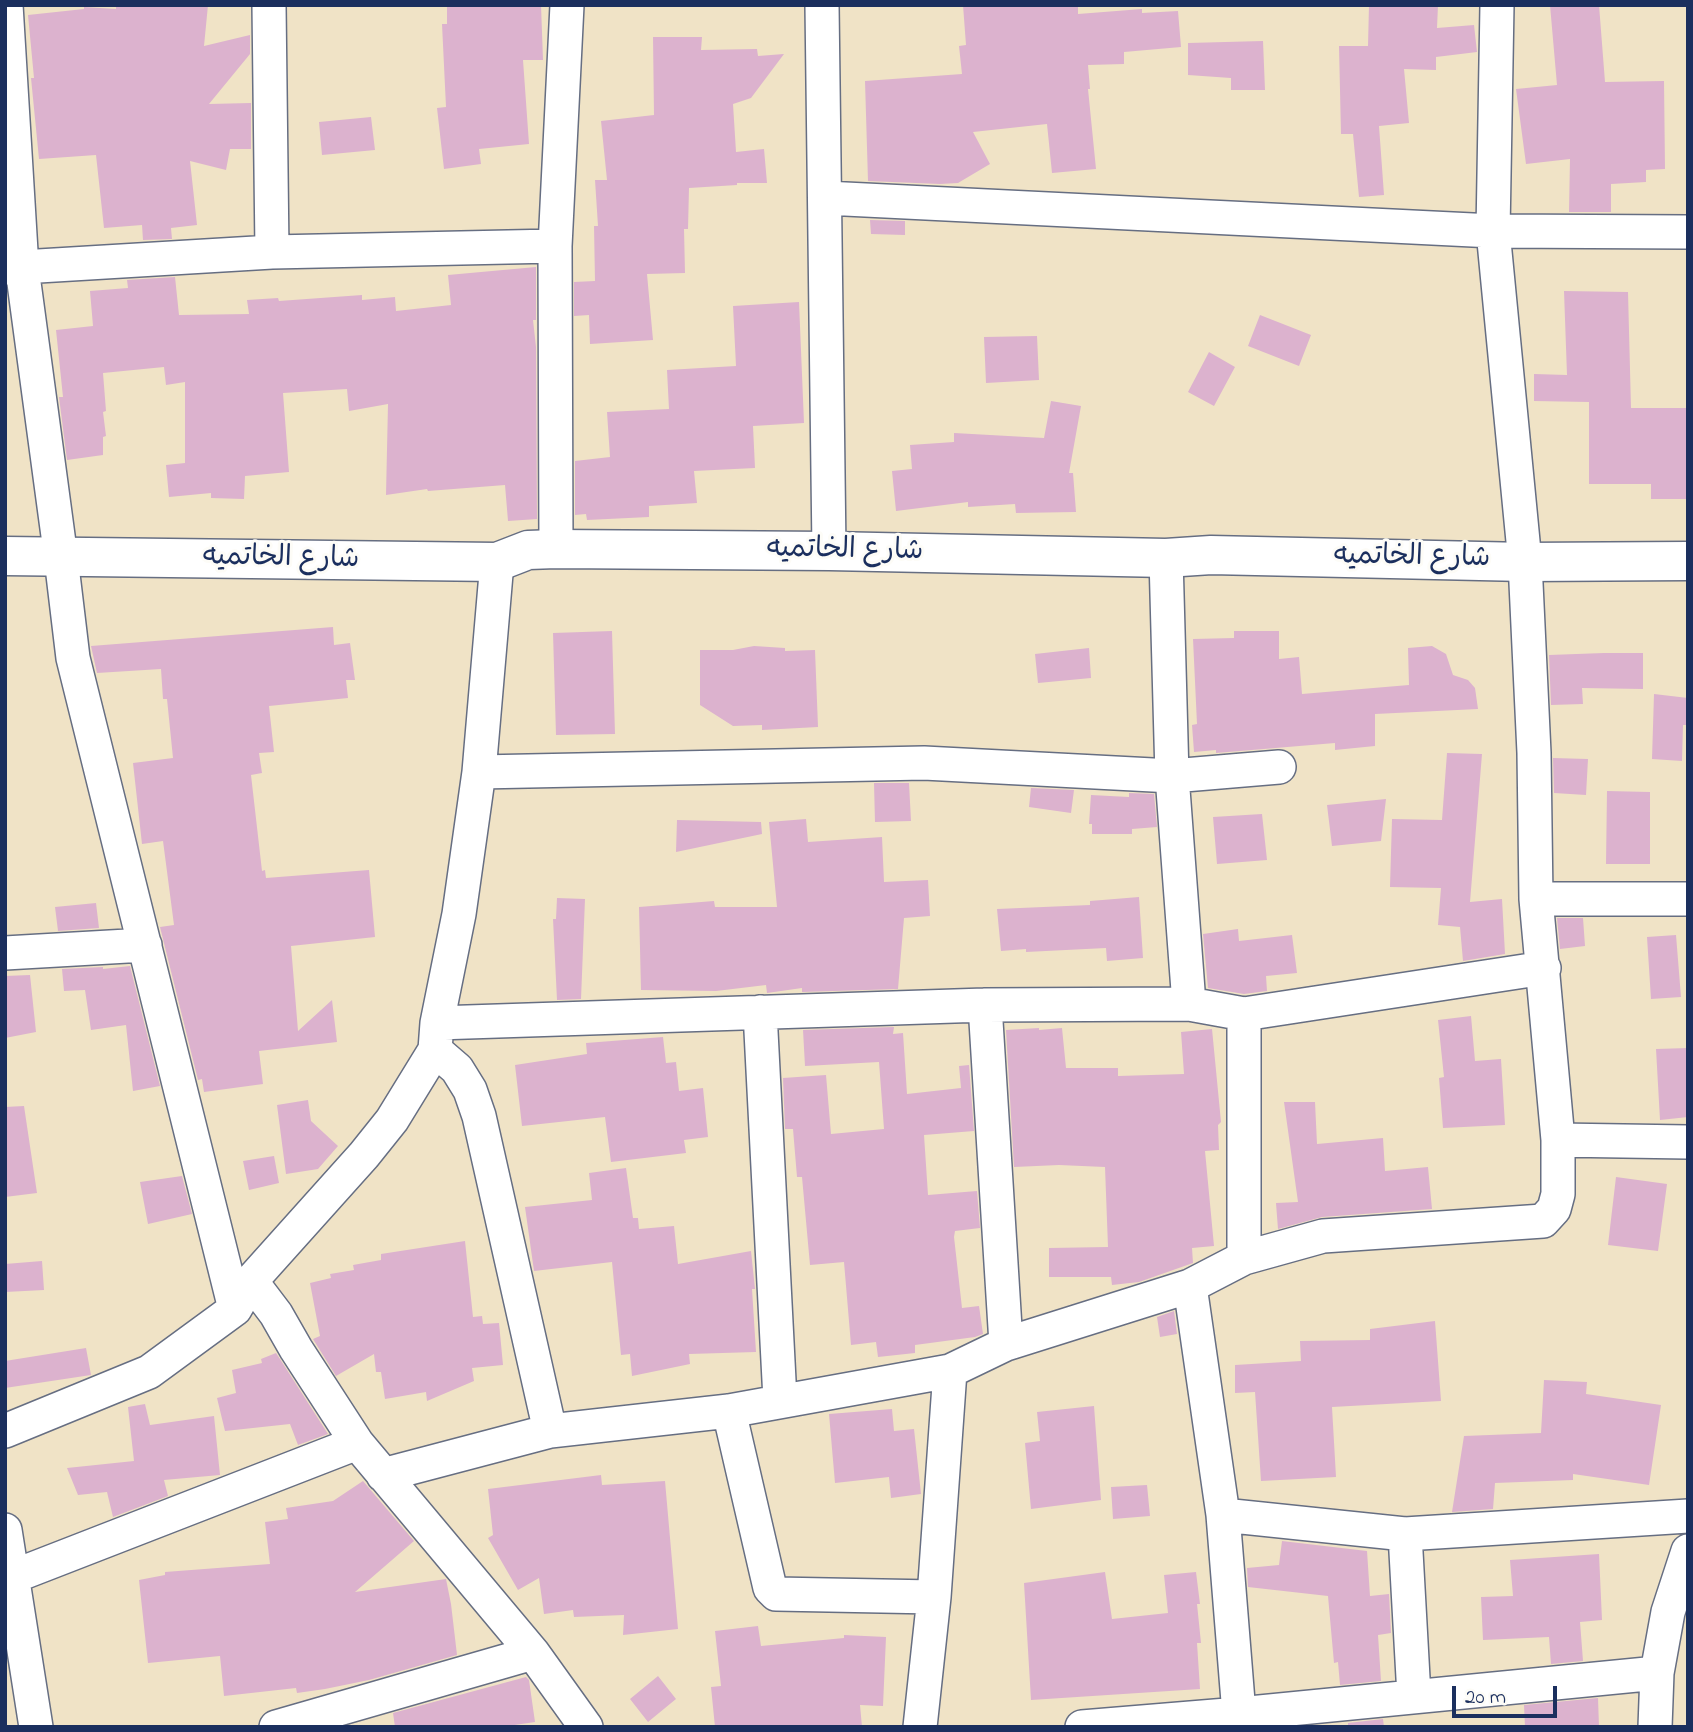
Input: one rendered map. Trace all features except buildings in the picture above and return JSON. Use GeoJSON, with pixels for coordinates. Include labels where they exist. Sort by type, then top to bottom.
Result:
{"type":"FeatureCollection","features":[{"type":"Feature","properties":{"kind":"street"},"geometry":{"type":"LineString","coordinates":[[6,5],[14,268],[61,558],[72,658],[145,945],[243,1295],[276,1314],[357,1443],[533,1653],[586,1727]]}},
{"type":"Feature","properties":{"kind":"street"},"geometry":{"type":"LineString","coordinates":[[269,5],[272,252]]}},
{"type":"Feature","properties":{"kind":"street"},"geometry":{"type":"LineString","coordinates":[[556,549],[555,246],[567,5]]}},
{"type":"Feature","properties":{"kind":"street"},"geometry":{"type":"LineString","coordinates":[[822,5],[830,551]]}},
{"type":"Feature","properties":{"kind":"street"},"geometry":{"type":"LineString","coordinates":[[383,1475],[550,1431],[729,1411],[950,1371],[1006,1344],[1190,1286],[1244,1258],[1323,1236],[1543,1221],[1554,1209],[1558,1194],[1558,1140],[1536,899],[1534,753],[1525,562],[1493,232],[1497,5]]}},
{"type":"Feature","properties":{"kind":"street"},"geometry":{"type":"LineString","coordinates":[[825,198],[1493,232],[1688,232]]}},
{"type":"Feature","properties":{"kind":"street"},"geometry":{"type":"LineString","coordinates":[[14,268],[272,252],[555,246]]}},
{"type":"Feature","properties":{"kind":"street","name":"شارع الخاتميه"},"geometry":{"type":"LineString","coordinates":[[5,556],[497,562],[528,550],[556,549],[1166,558],[1211,555],[1525,562],[1688,561]]}},
{"type":"Feature","properties":{"kind":"street"},"geometry":{"type":"LineString","coordinates":[[1166,558],[1172,776],[1189,1004]]}},
{"type":"Feature","properties":{"kind":"street"},"geometry":{"type":"LineString","coordinates":[[5,1431],[149,1372],[243,1295],[365,1155],[392,1119],[436,1037],[479,772],[497,562]]}},
{"type":"Feature","properties":{"kind":"street"},"geometry":{"type":"LineString","coordinates":[[479,772],[924,763],[1172,776],[1279,767]]}},
{"type":"Feature","properties":{"kind":"street"},"geometry":{"type":"LineString","coordinates":[[1536,899],[1688,899]]}},
{"type":"Feature","properties":{"kind":"street"},"geometry":{"type":"LineString","coordinates":[[5,953],[145,945]]}},
{"type":"Feature","properties":{"kind":"street"},"geometry":{"type":"LineString","coordinates":[[436,1037],[760,1012],[1189,1004],[1244,1014],[1544,968]]}},
{"type":"Feature","properties":{"kind":"street"},"geometry":{"type":"LineString","coordinates":[[985,1006],[1006,1344]]}},
{"type":"Feature","properties":{"kind":"street"},"geometry":{"type":"LineString","coordinates":[[760,1012],[780,1400]]}},
{"type":"Feature","properties":{"kind":"street"},"geometry":{"type":"LineString","coordinates":[[1244,1014],[1244,1258]]}},
{"type":"Feature","properties":{"kind":"street"},"geometry":{"type":"LineString","coordinates":[[436,1037],[470,1090],[479,1116],[550,1431]]}},
{"type":"Feature","properties":{"kind":"street"},"geometry":{"type":"LineString","coordinates":[[1558,1140],[1688,1142]]}},
{"type":"Feature","properties":{"kind":"street"},"geometry":{"type":"LineString","coordinates":[[1190,1286],[1223,1515],[1239,1714]]}},
{"type":"Feature","properties":{"kind":"street"},"geometry":{"type":"LineString","coordinates":[[919,1727],[934,1597],[950,1371]]}},
{"type":"Feature","properties":{"kind":"street"},"geometry":{"type":"LineString","coordinates":[[729,1411],[770,1588],[776,1594],[934,1597]]}},
{"type":"Feature","properties":{"kind":"street"},"geometry":{"type":"LineString","coordinates":[[12,1577],[357,1443]]}},
{"type":"Feature","properties":{"kind":"street"},"geometry":{"type":"LineString","coordinates":[[1223,1515],[1405,1534],[1688,1516]]}},
{"type":"Feature","properties":{"kind":"street"},"geometry":{"type":"LineString","coordinates":[[5,1530],[36,1727]]}},
{"type":"Feature","properties":{"kind":"street"},"geometry":{"type":"LineString","coordinates":[[1405,1534],[1414,1696]]}},
{"type":"Feature","properties":{"kind":"street"},"geometry":{"type":"LineString","coordinates":[[1655,1727],[1657,1673],[1668,1612],[1688,1551]]}},
{"type":"Feature","properties":{"kind":"street"},"geometry":{"type":"LineString","coordinates":[[276,1727],[533,1653]]}},
{"type":"Feature","properties":{"kind":"street"},"geometry":{"type":"LineString","coordinates":[[1082,1727],[1657,1673]]}}]}
